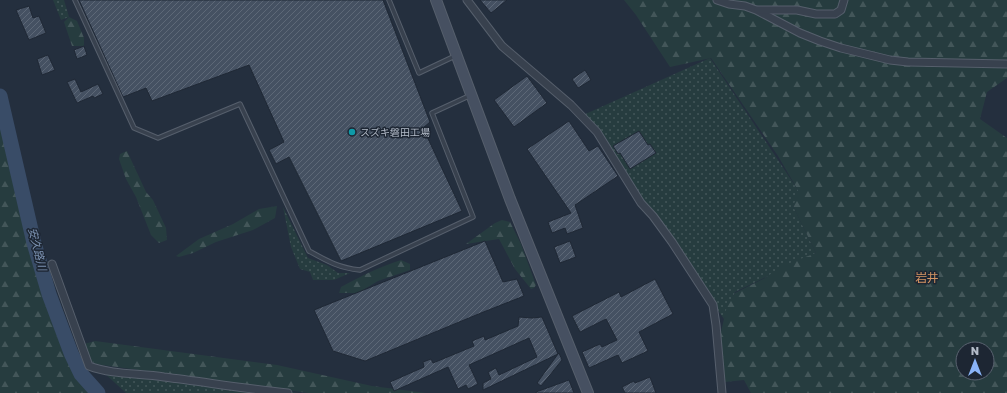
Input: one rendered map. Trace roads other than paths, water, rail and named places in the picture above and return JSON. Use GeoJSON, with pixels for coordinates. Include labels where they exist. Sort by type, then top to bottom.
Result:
{"type":"FeatureCollection","features":[{"type":"Feature","properties":{"kind":"street"},"geometry":{"type":"LineString","coordinates":[[436,0],[510,199],[588,393]]}},
{"type":"Feature","properties":{"kind":"street"},"geometry":{"type":"LineString","coordinates":[[467,0],[502,46],[571,105],[597,132],[641,203],[653,216],[713,304],[722,393]]}},
{"type":"Feature","properties":{"kind":"street"},"geometry":{"type":"LineString","coordinates":[[717,0],[756,10],[800,33],[840,48],[890,60],[908,62],[1007,64]]}},
{"type":"Feature","properties":{"kind":"street"},"geometry":{"type":"LineString","coordinates":[[756,10],[797,10],[816,14],[835,14],[840,10],[844,0]]}},
{"type":"Feature","properties":{"kind":"street"},"geometry":{"type":"LineString","coordinates":[[52,264],[89,366],[102,371],[164,377],[190,382],[288,393]]}},
{"type":"Feature","properties":{"kind":"lane"},"geometry":{"type":"LineString","coordinates":[[74,0],[134,128],[158,138],[240,104],[309,251],[346,269],[360,270],[473,217],[432,113],[472,95]]}},
{"type":"Feature","properties":{"kind":"lane"},"geometry":{"type":"LineString","coordinates":[[388,0],[418,73],[457,55]]}},
{"type":"Feature","properties":{"kind":"waterway","name":"安久路川"},"geometry":{"type":"LineString","coordinates":[[0,96],[34,243],[49,294],[71,353],[81,374],[98,393]]}},
{"type":"Feature","properties":{"kind":"place","name":"スズキ磐田工場"},"geometry":{"type":"Point","coordinates":[352,132]}},
{"type":"Feature","properties":{"kind":"district","name":"岩井"},"geometry":{"type":"Point","coordinates":[927,277]}}]}
